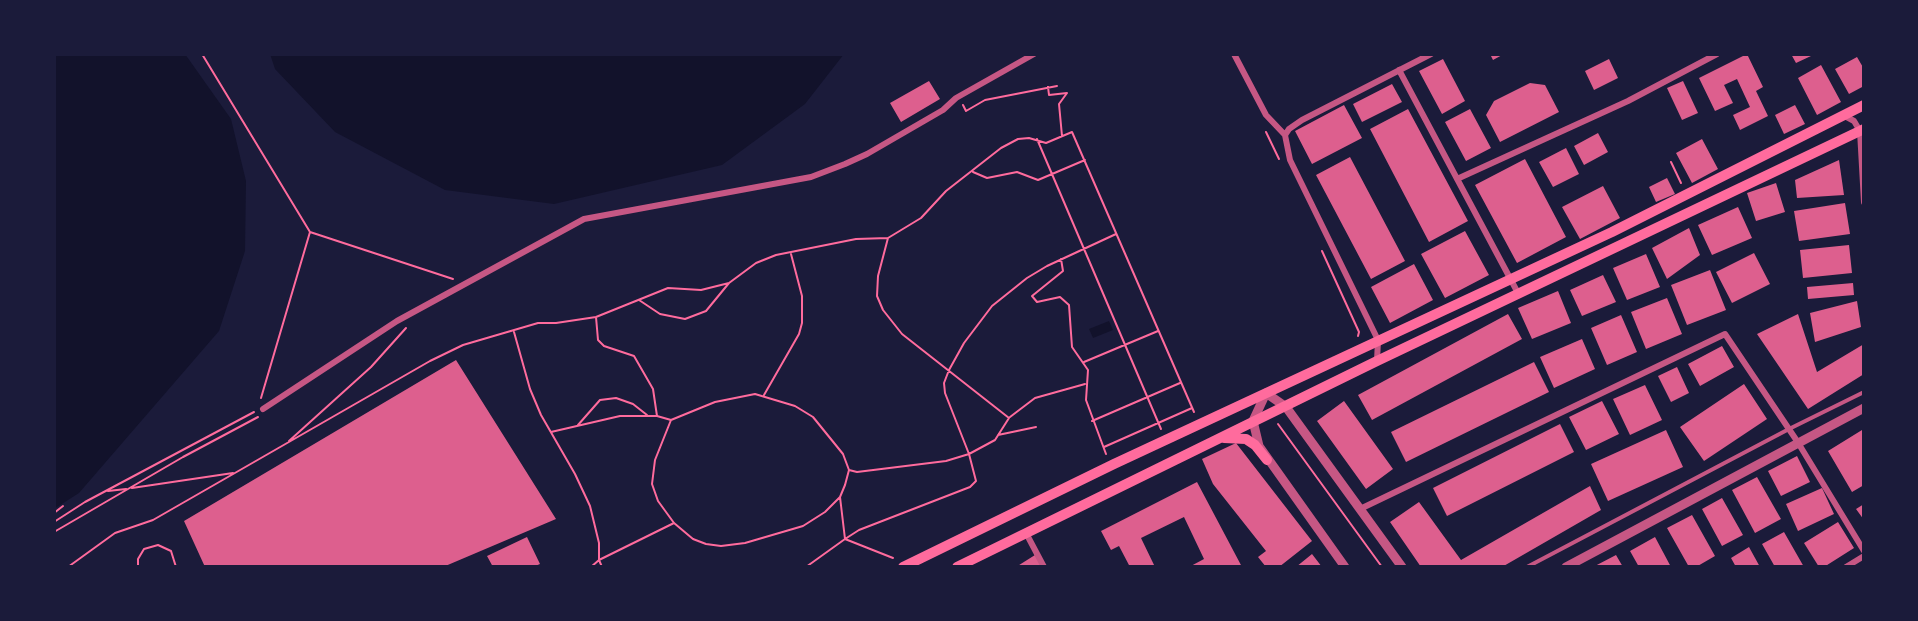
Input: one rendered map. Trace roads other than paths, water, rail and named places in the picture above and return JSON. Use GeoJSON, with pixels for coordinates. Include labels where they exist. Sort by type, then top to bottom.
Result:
{"type":"FeatureCollection","features":[{"type":"Feature","properties":{"kind":"main road"},"geometry":{"type":"LineString","coordinates":[[903,567],[1165,440],[1510,280],[1864,105]]}},
{"type":"Feature","properties":{"kind":"main road"},"geometry":{"type":"LineString","coordinates":[[957,567],[1377,361],[1862,130]]}},
{"type":"Feature","properties":{"kind":"main road"},"geometry":{"type":"LineString","coordinates":[[1218,438],[1246,439],[1255,445],[1267,460]]}},
{"type":"Feature","properties":{"kind":"street"},"geometry":{"type":"LineString","coordinates":[[261,411],[397,321],[584,219],[811,177],[867,154],[943,110],[956,98],[1034,54]]}},
{"type":"Feature","properties":{"kind":"street"},"geometry":{"type":"LineString","coordinates":[[1234,54],[1266,115],[1285,138],[1290,160],[1378,340],[1377,361]]}},
{"type":"Feature","properties":{"kind":"street"},"geometry":{"type":"LineString","coordinates":[[1285,138],[1289,129],[1302,120],[1431,54]]}},
{"type":"Feature","properties":{"kind":"street"},"geometry":{"type":"LineString","coordinates":[[1457,179],[1628,101],[1717,54]]}},
{"type":"Feature","properties":{"kind":"street"},"geometry":{"type":"LineString","coordinates":[[1399,70],[1519,295]]}},
{"type":"Feature","properties":{"kind":"street"},"geometry":{"type":"LineString","coordinates":[[1843,115],[1854,121],[1862,130],[1864,202]]}},
{"type":"Feature","properties":{"kind":"street"},"geometry":{"type":"LineString","coordinates":[[1360,508],[1725,334],[1797,441],[1864,551]]}},
{"type":"Feature","properties":{"kind":"street"},"geometry":{"type":"LineString","coordinates":[[1345,567],[1267,460],[1254,434],[1253,421],[1266,393],[1286,407],[1402,567]]}},
{"type":"Feature","properties":{"kind":"street"},"geometry":{"type":"LineString","coordinates":[[1566,567],[1797,441],[1864,408]]}},
{"type":"Feature","properties":{"kind":"street"},"geometry":{"type":"LineString","coordinates":[[1026,533],[1044,567]]}},
{"type":"Feature","properties":{"kind":"street"},"geometry":{"type":"LineString","coordinates":[[1846,567],[1864,556]]}},
{"type":"Feature","properties":{"kind":"lane"},"geometry":{"type":"LineString","coordinates":[[1527,567],[1864,392]]}}]}
